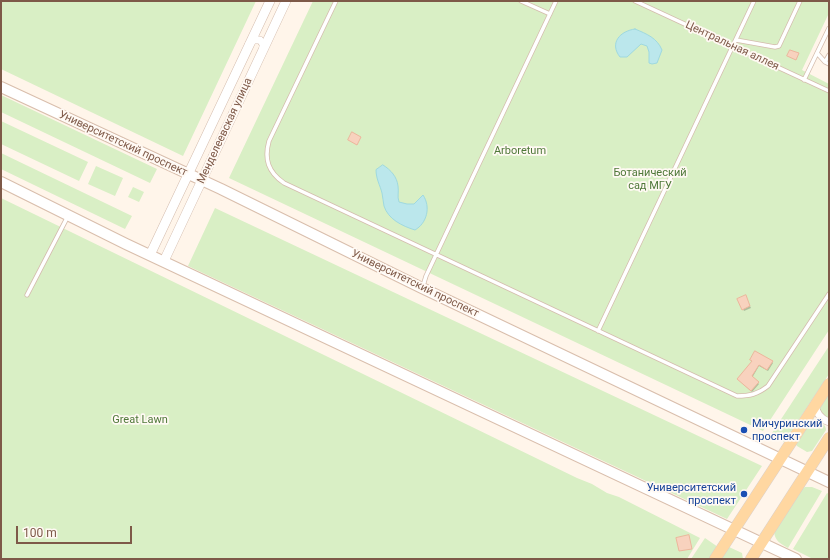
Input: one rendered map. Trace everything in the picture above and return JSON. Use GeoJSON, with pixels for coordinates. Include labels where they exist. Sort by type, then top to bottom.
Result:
{"type":"FeatureCollection","features":[{"type":"Feature","properties":{"kind":"main road","name":"Университетский проспект"},"geometry":{"type":"LineString","coordinates":[[1,87],[202,180],[422,288],[829,482]]}},
{"type":"Feature","properties":{"kind":"main road"},"geometry":{"type":"LineString","coordinates":[[1,182],[150,255],[796,559]]}},
{"type":"Feature","properties":{"kind":"main road"},"geometry":{"type":"LineString","coordinates":[[715,559],[829,384]]}},
{"type":"Feature","properties":{"kind":"main road"},"geometry":{"type":"LineString","coordinates":[[751,559],[829,438]]}},
{"type":"Feature","properties":{"kind":"street","name":"Менделеевская улица"},"geometry":{"type":"LineString","coordinates":[[150,255],[270,1]]}},
{"type":"Feature","properties":{"kind":"street","name":"Менделеевская улица"},"geometry":{"type":"LineString","coordinates":[[164,261],[286,1]]}},
{"type":"Feature","properties":{"kind":"street"},"geometry":{"type":"LineString","coordinates":[[249,44],[254,40],[260,40],[264,44],[263,50]]}},
{"type":"Feature","properties":{"kind":"street"},"geometry":{"type":"LineString","coordinates":[[815,404],[819,416],[829,422]]}},
{"type":"Feature","properties":{"kind":"lane"},"geometry":{"type":"LineString","coordinates":[[336,1],[269,141],[267,162],[272,172],[284,183],[737,396],[752,395],[760,392],[768,386],[829,294]]}},
{"type":"Feature","properties":{"kind":"lane"},"geometry":{"type":"LineString","coordinates":[[521,1],[550,14]]}},
{"type":"Feature","properties":{"kind":"lane"},"geometry":{"type":"LineString","coordinates":[[422,288],[436,255],[556,1]]}},
{"type":"Feature","properties":{"kind":"lane","name":"Центральная аллея"},"geometry":{"type":"LineString","coordinates":[[635,1],[829,91]]}},
{"type":"Feature","properties":{"kind":"lane"},"geometry":{"type":"LineString","coordinates":[[598,331],[754,1]]}},
{"type":"Feature","properties":{"kind":"lane"},"geometry":{"type":"LineString","coordinates":[[736,40],[775,47],[779,46],[800,1]]}},
{"type":"Feature","properties":{"kind":"lane"},"geometry":{"type":"LineString","coordinates":[[804,80],[829,28]]}},
{"type":"Feature","properties":{"kind":"lane"},"geometry":{"type":"LineString","coordinates":[[817,53],[827,63]]}},
{"type":"Feature","properties":{"kind":"lane"},"geometry":{"type":"LineString","coordinates":[[827,63],[829,55]]}},
{"type":"Feature","properties":{"kind":"lane"},"geometry":{"type":"LineString","coordinates":[[27,295],[68,216]]}},
{"type":"Feature","properties":{"kind":"green space"},"geometry":{"type":"Polygon","coordinates":[[[1,1],[256,1],[183,156],[1,69],[1,1]]]}},
{"type":"Feature","properties":{"kind":"green space","name":"Ботанический сад МГУ"},"geometry":{"type":"Polygon","coordinates":[[[313,1],[829,1],[829,13],[802,70],[829,84],[829,330],[763,431],[229,178],[313,1]]]}},
{"type":"Feature","properties":{"kind":"green space"},"geometry":{"type":"Polygon","coordinates":[[[1,95],[157,169],[150,183],[1,112],[1,95]]]}},
{"type":"Feature","properties":{"kind":"green space"},"geometry":{"type":"Polygon","coordinates":[[[1,121],[88,162],[79,181],[1,144],[1,121]]]}},
{"type":"Feature","properties":{"kind":"green space"},"geometry":{"type":"Polygon","coordinates":[[[1,153],[132,216],[125,229],[1,169],[1,153]]]}},
{"type":"Feature","properties":{"kind":"green space"},"geometry":{"type":"Polygon","coordinates":[[[96,166],[123,178],[115,196],[88,184],[96,166]]]}},
{"type":"Feature","properties":{"kind":"green space"},"geometry":{"type":"Polygon","coordinates":[[[133,187],[144,192],[139,202],[128,197],[133,187]]]}},
{"type":"Feature","properties":{"kind":"green space","name":"Great Lawn"},"geometry":{"type":"Polygon","coordinates":[[[1,198],[592,484],[607,493],[619,497],[700,538],[687,559],[1,559],[1,198]]]}},
{"type":"Feature","properties":{"kind":"green space"},"geometry":{"type":"Polygon","coordinates":[[[215,208],[762,466],[727,519],[188,266],[215,208]]]}},
{"type":"Feature","properties":{"kind":"green space"},"geometry":{"type":"Polygon","coordinates":[[[829,346],[829,374],[784,442],[772,433],[829,346]]]}},
{"type":"Feature","properties":{"kind":"green space"},"geometry":{"type":"Polygon","coordinates":[[[829,392],[829,418],[825,417],[820,412],[819,408],[829,392]]]}},
{"type":"Feature","properties":{"kind":"green space"},"geometry":{"type":"Polygon","coordinates":[[[812,419],[817,419],[821,422],[825,426],[826,430],[812,451],[807,452],[795,443],[812,419]]]}},
{"type":"Feature","properties":{"kind":"green space"},"geometry":{"type":"Polygon","coordinates":[[[805,487],[812,487],[822,491],[788,548],[777,540],[774,532],[802,489],[805,487]]]}},
{"type":"Feature","properties":{"kind":"green space"},"geometry":{"type":"Polygon","coordinates":[[[827,493],[829,494],[829,559],[813,559],[793,549],[827,493]]]}},
{"type":"Feature","properties":{"kind":"green space"},"geometry":{"type":"Polygon","coordinates":[[[705,538],[718,547],[710,559],[691,559],[705,538]]]}},
{"type":"Feature","properties":{"kind":"green space"},"geometry":{"type":"Polygon","coordinates":[[[729,547],[742,553],[743,559],[720,559],[729,547]]]}},
{"type":"Feature","properties":{"kind":"water"},"geometry":{"type":"Polygon","coordinates":[[[635,29],[651,37],[660,46],[662,50],[657,63],[649,63],[649,52],[647,46],[641,44],[627,57],[620,57],[616,47],[618,38],[625,32],[635,29]]]}},
{"type":"Feature","properties":{"kind":"water"},"geometry":{"type":"Polygon","coordinates":[[[383,165],[391,171],[395,177],[398,186],[399,202],[414,204],[423,195],[427,205],[425,219],[415,230],[396,221],[386,211],[376,173],[376,170],[383,165]]]}},
{"type":"Feature","properties":{"kind":"building"},"geometry":{"type":"Polygon","coordinates":[[[790,50],[799,53],[796,60],[787,56],[790,50]]]}},
{"type":"Feature","properties":{"kind":"building"},"geometry":{"type":"Polygon","coordinates":[[[352,132],[361,137],[357,145],[348,140],[352,132]]]}},
{"type":"Feature","properties":{"kind":"building"},"geometry":{"type":"Polygon","coordinates":[[[746,295],[750,306],[742,310],[737,299],[746,295]]]}},
{"type":"Feature","properties":{"kind":"building"},"geometry":{"type":"Polygon","coordinates":[[[755,351],[773,361],[767,370],[759,365],[752,376],[759,382],[751,391],[737,379],[752,361],[750,360],[755,351]]]}},
{"type":"Feature","properties":{"kind":"building"},"geometry":{"type":"Polygon","coordinates":[[[689,535],[692,549],[679,551],[676,538],[689,535]]]}},
{"type":"Feature","properties":{"kind":"place","name":"Мичуринский проспект"},"geometry":{"type":"Point","coordinates":[744,430]}},
{"type":"Feature","properties":{"kind":"place","name":"Университетский проспект"},"geometry":{"type":"Point","coordinates":[744,494]}},
{"type":"Feature","properties":{"kind":"park label","name":"Arboretum"},"geometry":{"type":"Point","coordinates":[520,151]}}]}
